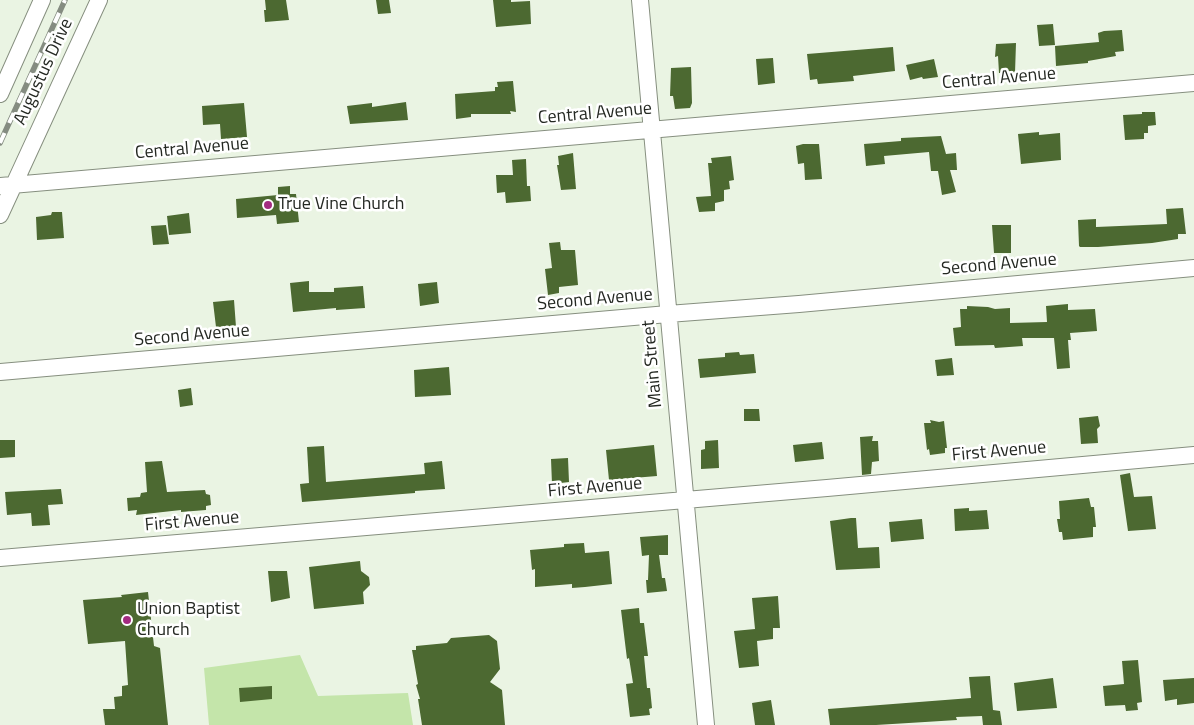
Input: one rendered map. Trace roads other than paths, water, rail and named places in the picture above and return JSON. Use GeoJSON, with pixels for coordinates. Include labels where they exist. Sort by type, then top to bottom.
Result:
{"type":"FeatureCollection","features":[{"type":"Feature","properties":{"kind":"street"},"geometry":{"type":"LineString","coordinates":[[0,94],[42,0]]}},
{"type":"Feature","properties":{"kind":"street","name":"Augustus Drive"},"geometry":{"type":"LineString","coordinates":[[0,215],[7,186],[99,0]]}},
{"type":"Feature","properties":{"kind":"street","name":"Main Street"},"geometry":{"type":"LineString","coordinates":[[640,0],[706,725]]}},
{"type":"Feature","properties":{"kind":"street","name":"Central Avenue"},"geometry":{"type":"LineString","coordinates":[[7,186],[1194,83]]}},
{"type":"Feature","properties":{"kind":"street","name":"Second Avenue"},"geometry":{"type":"LineString","coordinates":[[0,372],[800,304],[1194,268]]}},
{"type":"Feature","properties":{"kind":"street","name":"First Avenue"},"geometry":{"type":"LineString","coordinates":[[0,558],[1194,455]]}},
{"type":"Feature","properties":{"kind":"railway"},"geometry":{"type":"LineString","coordinates":[[0,143],[65,0]]}},
{"type":"Feature","properties":{"kind":"place","name":"True Vine Church"},"geometry":{"type":"Point","coordinates":[268,205]}},
{"type":"Feature","properties":{"kind":"place","name":"Union Baptist Church"},"geometry":{"type":"Point","coordinates":[127,620]}}]}
